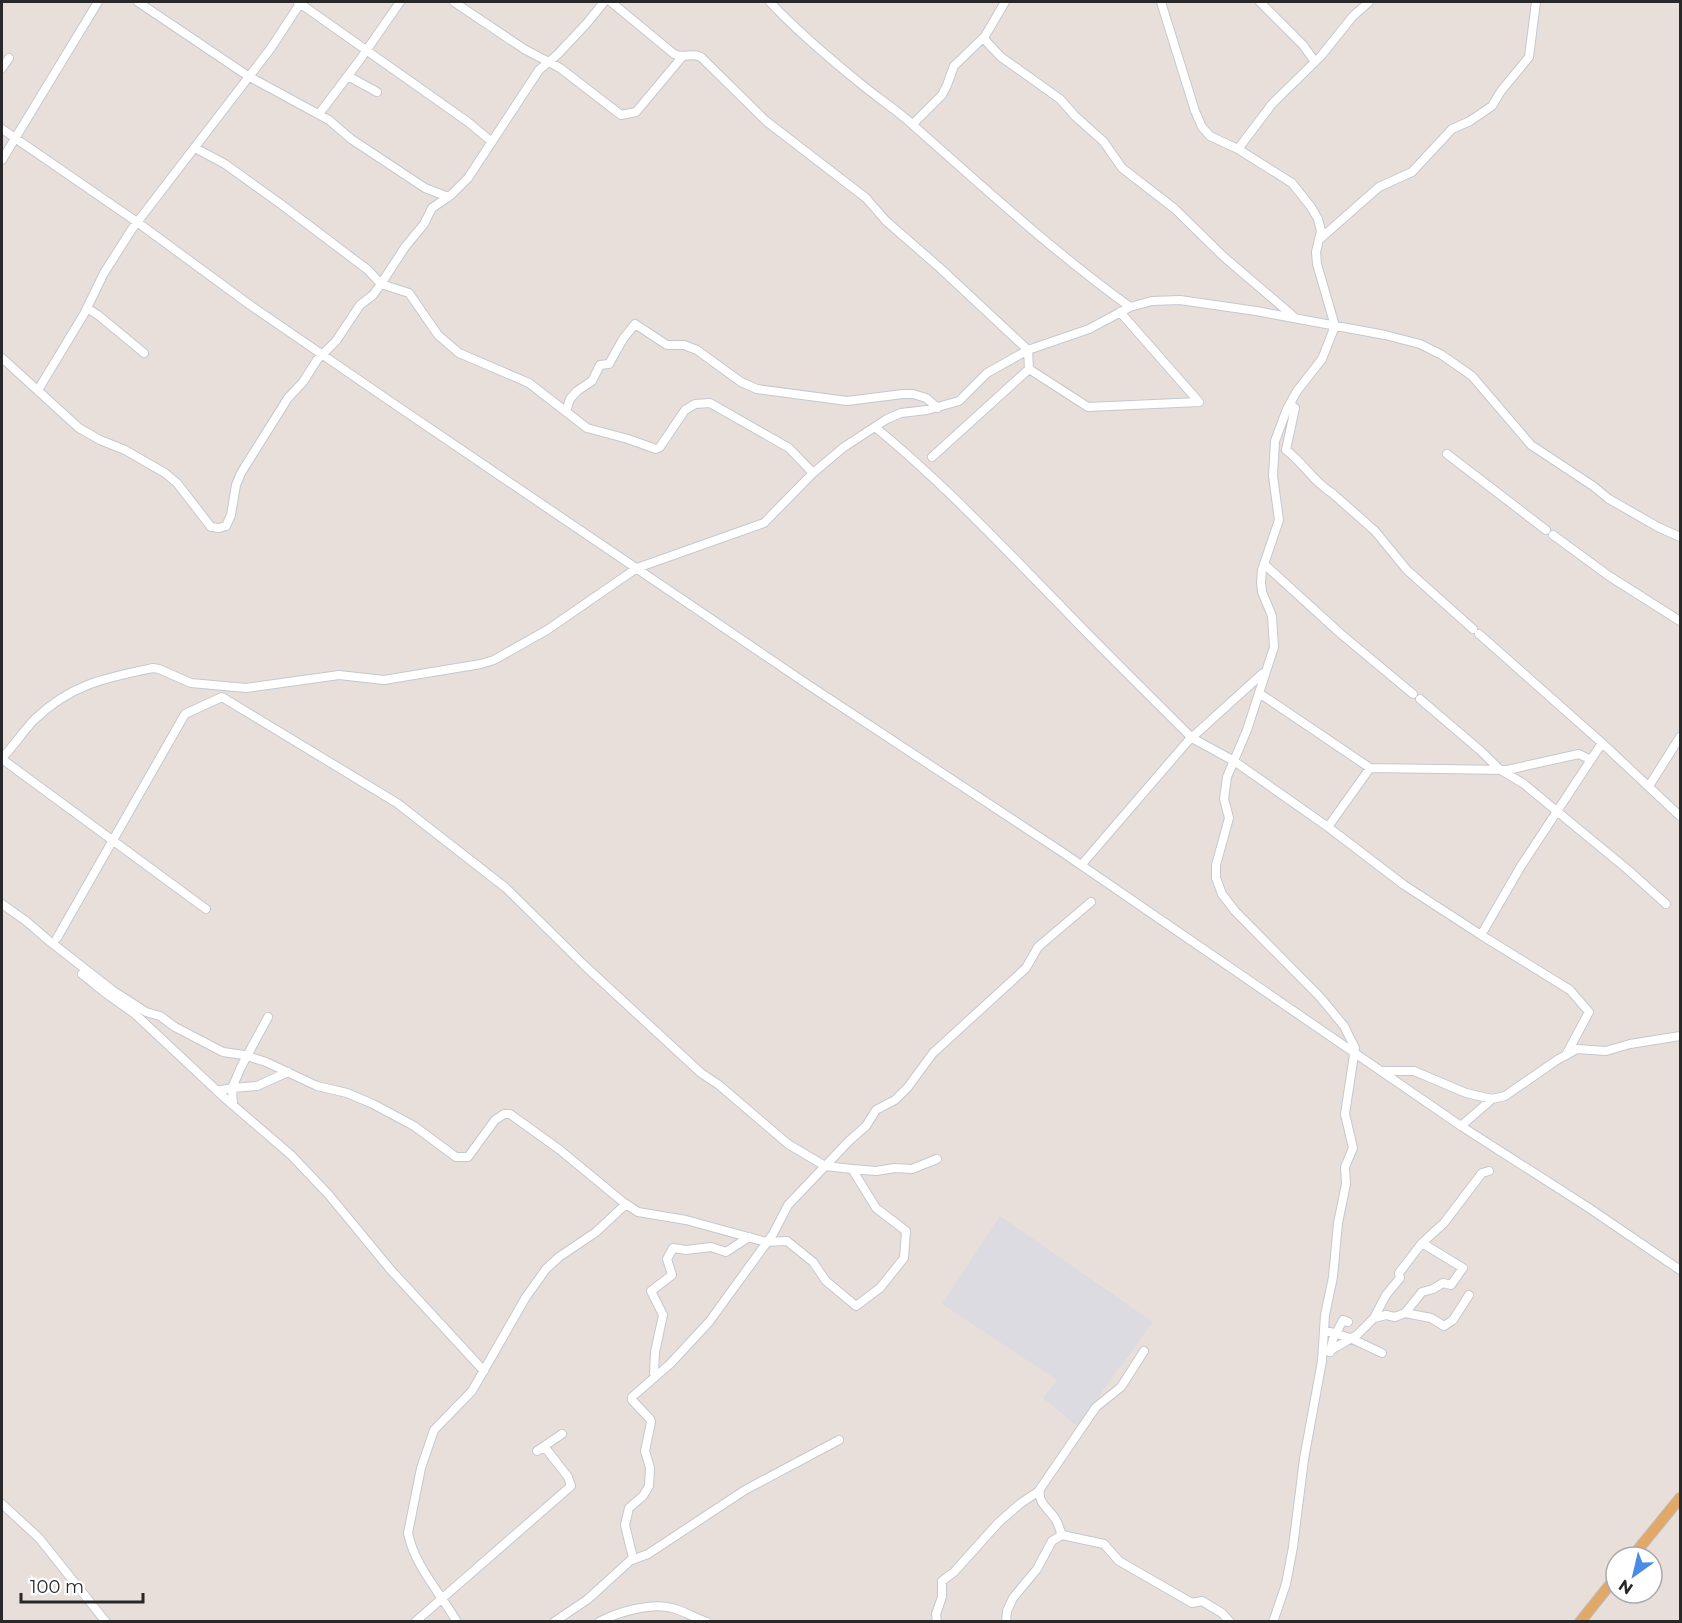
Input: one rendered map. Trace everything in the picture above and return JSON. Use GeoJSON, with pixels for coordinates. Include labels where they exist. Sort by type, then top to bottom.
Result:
{"type":"FeatureCollection","features":[{"type":"Feature","properties":{"kind":"main road"},"geometry":{"type":"LineString","coordinates":[[1642,1545],[1680,1498]]}},
{"type":"Feature","properties":{"kind":"main road"},"geometry":{"type":"LineString","coordinates":[[1580,1622],[1604,1592]]}},
{"type":"Feature","properties":{"kind":"street"},"geometry":{"type":"LineString","coordinates":[[2,160],[98,2]]}},
{"type":"Feature","properties":{"kind":"street"},"geometry":{"type":"LineString","coordinates":[[138,2],[248,76],[333,123],[351,139],[425,188],[448,197]]}},
{"type":"Feature","properties":{"kind":"street"},"geometry":{"type":"LineString","coordinates":[[38,390],[87,308],[104,273],[137,222],[274,45],[300,2],[468,122],[492,142]]}},
{"type":"Feature","properties":{"kind":"street"},"geometry":{"type":"LineString","coordinates":[[319,114],[400,2]]}},
{"type":"Feature","properties":{"kind":"street"},"geometry":{"type":"LineString","coordinates":[[454,2],[524,49],[560,68],[621,116],[636,112],[682,57]]}},
{"type":"Feature","properties":{"kind":"street"},"geometry":{"type":"LineString","coordinates":[[2,358],[79,428],[125,450],[165,473],[182,489],[211,527],[219,528],[228,525],[236,484],[285,402],[303,382],[317,360],[336,341],[360,305],[373,295],[405,247],[424,224],[431,209],[468,178],[537,73],[558,54],[604,2]]}},
{"type":"Feature","properties":{"kind":"street"},"geometry":{"type":"LineString","coordinates":[[611,2],[671,52],[682,57],[694,55],[701,57],[766,121],[866,198],[886,220],[1028,350],[1029,369]]}},
{"type":"Feature","properties":{"kind":"street"},"geometry":{"type":"LineString","coordinates":[[770,2],[835,62],[913,124],[951,160],[1037,233],[1130,307]]}},
{"type":"Feature","properties":{"kind":"street"},"geometry":{"type":"LineString","coordinates":[[913,124],[942,95],[954,66],[983,38],[1005,2]]}},
{"type":"Feature","properties":{"kind":"street"},"geometry":{"type":"LineString","coordinates":[[1161,2],[1199,122],[1210,136],[1239,149],[1297,187],[1318,219],[1321,238],[1316,252],[1317,264],[1335,326],[1322,359],[1297,391],[1290,404],[1275,441],[1273,476],[1279,520],[1264,564],[1262,587],[1272,616],[1274,647],[1225,783],[1224,799],[1229,818],[1216,865],[1216,878],[1222,894],[1235,911],[1336,1015],[1350,1036],[1356,1052],[1345,1114],[1353,1148],[1345,1167],[1346,1184],[1325,1315],[1322,1361],[1304,1459],[1293,1547],[1286,1584],[1273,1622]]}},
{"type":"Feature","properties":{"kind":"street"},"geometry":{"type":"LineString","coordinates":[[1260,2],[1303,45],[1315,62]]}},
{"type":"Feature","properties":{"kind":"street"},"geometry":{"type":"LineString","coordinates":[[1239,149],[1272,104],[1315,62],[1357,12],[1369,2]]}},
{"type":"Feature","properties":{"kind":"street"},"geometry":{"type":"LineString","coordinates":[[1321,238],[1379,187],[1412,172],[1452,129],[1470,121],[1492,105],[1501,90],[1529,57],[1536,2]]}},
{"type":"Feature","properties":{"kind":"street"},"geometry":{"type":"LineString","coordinates":[[983,38],[1000,57],[1060,99],[1104,142],[1122,168],[1175,209],[1224,257],[1293,317]]}},
{"type":"Feature","properties":{"kind":"street"},"geometry":{"type":"LineString","coordinates":[[2,68],[9,58]]}},
{"type":"Feature","properties":{"kind":"street"},"geometry":{"type":"LineString","coordinates":[[348,76],[377,92]]}},
{"type":"Feature","properties":{"kind":"street"},"geometry":{"type":"LineString","coordinates":[[2,129],[137,222],[250,305],[807,684],[1062,852],[1461,1126],[1589,1208],[1680,1270]]}},
{"type":"Feature","properties":{"kind":"street"},"geometry":{"type":"LineString","coordinates":[[195,148],[225,164],[282,205],[368,270],[381,284],[410,293],[438,334],[452,349],[465,357],[520,378],[591,430],[656,449],[660,447],[685,410],[695,404],[710,404],[789,448],[813,473]]}},
{"type":"Feature","properties":{"kind":"street"},"geometry":{"type":"LineString","coordinates":[[206,909],[4,760],[35,719],[68,693],[95,682],[147,669],[159,669],[190,683],[246,688],[339,675],[390,679],[494,660],[547,630],[637,568],[764,523],[813,473],[844,447],[874,427],[901,413],[938,408],[959,401],[987,373],[1028,350],[1089,329],[1130,307],[1152,301],[1180,300],[1293,317],[1420,344],[1442,355],[1477,380],[1532,445],[1609,499],[1680,537]]}},
{"type":"Feature","properties":{"kind":"street"},"geometry":{"type":"LineString","coordinates":[[87,308],[144,353]]}},
{"type":"Feature","properties":{"kind":"street"},"geometry":{"type":"LineString","coordinates":[[1029,369],[1088,407],[1199,402],[1120,312]]}},
{"type":"Feature","properties":{"kind":"street"},"geometry":{"type":"LineString","coordinates":[[566,411],[573,395],[592,381],[600,365],[609,364],[623,339],[635,324],[667,345],[689,346],[741,382],[757,389],[847,401],[913,394],[926,398],[938,408]]}},
{"type":"Feature","properties":{"kind":"street"},"geometry":{"type":"LineString","coordinates":[[932,457],[1029,369]]}},
{"type":"Feature","properties":{"kind":"street"},"geometry":{"type":"LineString","coordinates":[[1290,404],[1295,408],[1286,450],[1299,459],[1313,478],[1375,531],[1407,570],[1602,742],[1680,816]]}},
{"type":"Feature","properties":{"kind":"street"},"geometry":{"type":"LineString","coordinates":[[874,427],[917,461],[988,530],[1059,605],[1190,736],[1234,761],[1328,827],[1404,885],[1570,990],[1589,1012],[1566,1054]]}},
{"type":"Feature","properties":{"kind":"street"},"geometry":{"type":"LineString","coordinates":[[1447,454],[1609,576],[1680,621]]}},
{"type":"Feature","properties":{"kind":"street"},"geometry":{"type":"LineString","coordinates":[[1264,564],[1341,634],[1482,752],[1498,770],[1524,784],[1666,904]]}},
{"type":"Feature","properties":{"kind":"street"},"geometry":{"type":"LineString","coordinates":[[1083,863],[1190,736],[1262,674]]}},
{"type":"Feature","properties":{"kind":"street"},"geometry":{"type":"LineString","coordinates":[[1259,693],[1370,768],[1507,770],[1579,754],[1591,760]]}},
{"type":"Feature","properties":{"kind":"street"},"geometry":{"type":"LineString","coordinates":[[52,939],[185,714],[222,697],[397,803],[497,881],[701,1073],[719,1085],[788,1144],[825,1166],[852,1169],[876,1171],[895,1168],[912,1169],[937,1160]]}},
{"type":"Feature","properties":{"kind":"street"},"geometry":{"type":"LineString","coordinates":[[1649,786],[1680,737]]}},
{"type":"Feature","properties":{"kind":"street"},"geometry":{"type":"LineString","coordinates":[[1481,935],[1602,742]]}},
{"type":"Feature","properties":{"kind":"street"},"geometry":{"type":"LineString","coordinates":[[1328,827],[1370,768]]}},
{"type":"Feature","properties":{"kind":"street"},"geometry":{"type":"LineString","coordinates":[[632,1560],[625,1525],[629,1508],[643,1496],[649,1486],[650,1468],[645,1451],[651,1420],[635,1404],[632,1397],[670,1364],[709,1322],[777,1226],[788,1205],[866,1126],[876,1110],[895,1100],[908,1087],[933,1053],[1026,968],[1038,947],[1090,902]]}},
{"type":"Feature","properties":{"kind":"street"},"geometry":{"type":"LineString","coordinates":[[2,904],[52,939],[112,990],[223,1052],[247,1056],[317,1086],[347,1093],[374,1104],[414,1126],[448,1153],[459,1158],[470,1154],[495,1120],[504,1114],[510,1114],[542,1136],[638,1212],[686,1220],[766,1242],[787,1241],[813,1262],[826,1281],[856,1306],[880,1288],[904,1258],[906,1231],[876,1208],[852,1169]]}},
{"type":"Feature","properties":{"kind":"street"},"geometry":{"type":"LineString","coordinates":[[52,939],[104,992],[135,1014],[217,1091],[291,1155],[329,1195],[390,1269],[484,1371]]}},
{"type":"Feature","properties":{"kind":"street"},"geometry":{"type":"LineString","coordinates":[[233,1105],[232,1088],[268,1017]]}},
{"type":"Feature","properties":{"kind":"street"},"geometry":{"type":"LineString","coordinates":[[1461,1126],[1492,1099],[1504,1096],[1566,1054],[1578,1049],[1606,1051],[1630,1044],[1680,1036]]}},
{"type":"Feature","properties":{"kind":"street"},"geometry":{"type":"LineString","coordinates":[[1383,1071],[1414,1071],[1466,1093],[1492,1099]]}},
{"type":"Feature","properties":{"kind":"street"},"geometry":{"type":"LineString","coordinates":[[217,1091],[257,1086],[288,1072]]}},
{"type":"Feature","properties":{"kind":"street"},"geometry":{"type":"LineString","coordinates":[[1322,1361],[1331,1350],[1357,1335],[1374,1318],[1386,1295],[1400,1278],[1399,1273],[1422,1243],[1444,1223],[1482,1173],[1490,1171]]}},
{"type":"Feature","properties":{"kind":"street"},"geometry":{"type":"LineString","coordinates":[[457,1622],[419,1561],[410,1542],[409,1525],[421,1468],[433,1432],[467,1398],[526,1297],[546,1269],[559,1257],[596,1232],[626,1204]]}},
{"type":"Feature","properties":{"kind":"street"},"geometry":{"type":"LineString","coordinates":[[654,1373],[656,1343],[663,1315],[651,1291],[672,1275],[667,1259],[673,1248],[686,1250],[711,1246],[726,1252],[749,1237]]}},
{"type":"Feature","properties":{"kind":"street"},"geometry":{"type":"LineString","coordinates":[[1374,1318],[1386,1315],[1395,1317],[1405,1313],[1422,1292],[1443,1283],[1451,1285],[1463,1268],[1422,1243]]}},
{"type":"Feature","properties":{"kind":"street"},"geometry":{"type":"LineString","coordinates":[[1405,1313],[1431,1318],[1444,1326],[1453,1320],[1468,1295]]}},
{"type":"Feature","properties":{"kind":"street"},"geometry":{"type":"LineString","coordinates":[[1325,1315],[1332,1321],[1346,1321],[1333,1339],[1331,1350]]}},
{"type":"Feature","properties":{"kind":"street"},"geometry":{"type":"LineString","coordinates":[[1324,1330],[1350,1338],[1383,1353]]}},
{"type":"Feature","properties":{"kind":"street"},"geometry":{"type":"LineString","coordinates":[[937,1622],[936,1614],[942,1597],[942,1581],[954,1572],[999,1522],[1039,1491],[1096,1407],[1121,1387],[1144,1351]]}},
{"type":"Feature","properties":{"kind":"street"},"geometry":{"type":"LineString","coordinates":[[415,1622],[571,1485],[568,1477],[547,1450],[542,1448],[537,1451],[562,1434]]}},
{"type":"Feature","properties":{"kind":"street"},"geometry":{"type":"LineString","coordinates":[[554,1622],[588,1599],[632,1560],[648,1554],[745,1490],[839,1440]]}},
{"type":"Feature","properties":{"kind":"street"},"geometry":{"type":"LineString","coordinates":[[1039,1491],[1041,1502],[1055,1518],[1062,1535]]}},
{"type":"Feature","properties":{"kind":"street"},"geometry":{"type":"LineString","coordinates":[[2,1504],[39,1538],[106,1622]]}},
{"type":"Feature","properties":{"kind":"street"},"geometry":{"type":"LineString","coordinates":[[1006,1622],[1007,1611],[1013,1598],[1037,1569],[1052,1541],[1062,1535],[1104,1544],[1119,1561],[1192,1604],[1202,1601],[1222,1613],[1230,1622]]}},
{"type":"Feature","properties":{"kind":"street"},"geometry":{"type":"LineString","coordinates":[[599,1622],[615,1614],[657,1606],[674,1608],[704,1621]]}},
{"type":"Feature","properties":{"kind":"shaded area"},"geometry":{"type":"Polygon","coordinates":[[[1000,1216],[1153,1322],[1077,1426],[1043,1398],[1057,1380],[942,1304],[1000,1216]]]}}]}
